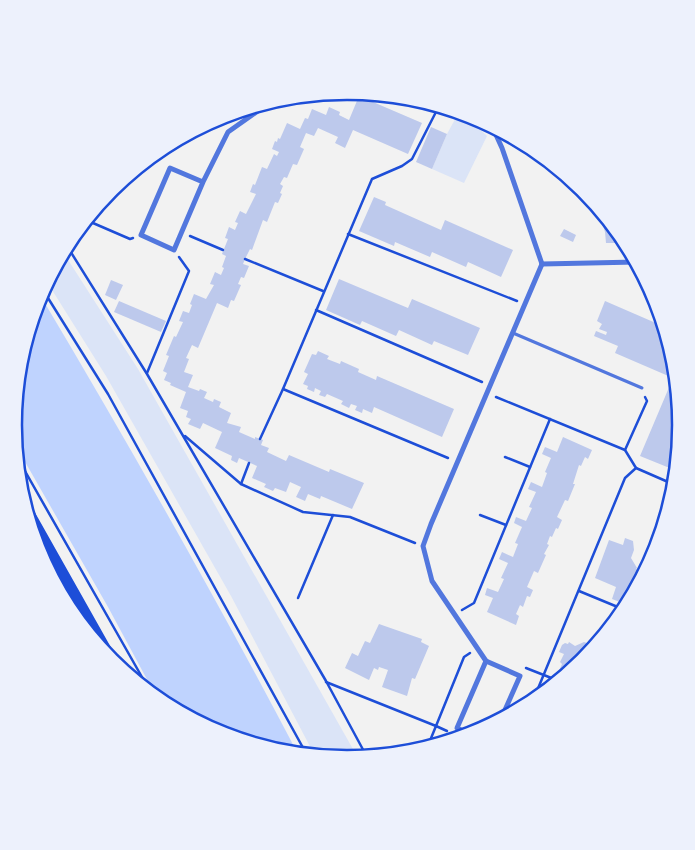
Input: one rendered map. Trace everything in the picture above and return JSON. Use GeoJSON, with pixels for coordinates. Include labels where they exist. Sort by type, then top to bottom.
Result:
{"type":"FeatureCollection","features":[{"type":"Feature","properties":{"kind":"highway"},"geometry":{"type":"LineString","coordinates":[[42,536],[95,629]]}},
{"type":"Feature","properties":{"kind":"street"},"geometry":{"type":"LineString","coordinates":[[203,182],[170,168],[141,235],[174,250],[203,182],[228,132],[254,114]]}},
{"type":"Feature","properties":{"kind":"street"},"geometry":{"type":"LineString","coordinates":[[497,137],[542,264],[424,546],[432,581],[477,648],[486,660],[520,676],[506,708]]}},
{"type":"Feature","properties":{"kind":"street"},"geometry":{"type":"LineString","coordinates":[[542,264],[629,262]]}},
{"type":"Feature","properties":{"kind":"street"},"geometry":{"type":"LineString","coordinates":[[461,730],[457,728],[486,660]]}},
{"type":"Feature","properties":{"kind":"lane"},"geometry":{"type":"LineString","coordinates":[[512,333],[642,388]]}},
{"type":"Feature","properties":{"kind":"path"},"geometry":{"type":"LineString","coordinates":[[260,439],[372,179],[402,166],[412,159],[436,112]]}},
{"type":"Feature","properties":{"kind":"path"},"geometry":{"type":"LineString","coordinates":[[93,223],[130,239],[141,235]]}},
{"type":"Feature","properties":{"kind":"path"},"geometry":{"type":"LineString","coordinates":[[182,232],[223,250]]}},
{"type":"Feature","properties":{"kind":"path"},"geometry":{"type":"LineString","coordinates":[[348,234],[525,305]]}},
{"type":"Feature","properties":{"kind":"path"},"geometry":{"type":"LineString","coordinates":[[147,374],[189,271],[174,250]]}},
{"type":"Feature","properties":{"kind":"path"},"geometry":{"type":"LineString","coordinates":[[71,253],[182,433],[326,681],[363,749]]}},
{"type":"Feature","properties":{"kind":"path"},"geometry":{"type":"LineString","coordinates":[[245,259],[323,291]]}},
{"type":"Feature","properties":{"kind":"path"},"geometry":{"type":"LineString","coordinates":[[48,298],[108,394],[302,747]]}},
{"type":"Feature","properties":{"kind":"path"},"geometry":{"type":"LineString","coordinates":[[316,310],[490,385]]}},
{"type":"Feature","properties":{"kind":"path"},"geometry":{"type":"LineString","coordinates":[[624,450],[647,401],[642,388]]}},
{"type":"Feature","properties":{"kind":"path"},"geometry":{"type":"LineString","coordinates":[[283,389],[458,462]]}},
{"type":"Feature","properties":{"kind":"path"},"geometry":{"type":"LineString","coordinates":[[487,394],[624,450],[636,468],[667,482]]}},
{"type":"Feature","properties":{"kind":"path"},"geometry":{"type":"LineString","coordinates":[[455,615],[474,603],[550,419]]}},
{"type":"Feature","properties":{"kind":"path"},"geometry":{"type":"LineString","coordinates":[[182,433],[241,484],[303,512],[350,517],[424,546]]}},
{"type":"Feature","properties":{"kind":"path"},"geometry":{"type":"LineString","coordinates":[[504,457],[530,467]]}},
{"type":"Feature","properties":{"kind":"path"},"geometry":{"type":"LineString","coordinates":[[241,484],[249,462]]}},
{"type":"Feature","properties":{"kind":"path"},"geometry":{"type":"LineString","coordinates":[[539,687],[625,478],[636,468]]}},
{"type":"Feature","properties":{"kind":"path"},"geometry":{"type":"LineString","coordinates":[[26,473],[141,676]]}},
{"type":"Feature","properties":{"kind":"path"},"geometry":{"type":"LineString","coordinates":[[298,598],[333,515]]}},
{"type":"Feature","properties":{"kind":"path"},"geometry":{"type":"LineString","coordinates":[[480,515],[506,525]]}},
{"type":"Feature","properties":{"kind":"path"},"geometry":{"type":"LineString","coordinates":[[578,591],[617,607]]}},
{"type":"Feature","properties":{"kind":"path"},"geometry":{"type":"LineString","coordinates":[[431,739],[464,658],[477,648]]}},
{"type":"Feature","properties":{"kind":"path"},"geometry":{"type":"LineString","coordinates":[[520,676],[524,667],[551,678]]}},
{"type":"Feature","properties":{"kind":"path"},"geometry":{"type":"LineString","coordinates":[[326,681],[436,726]]}},
{"type":"Feature","properties":{"kind":"shaded area"},"geometry":{"type":"Polygon","coordinates":[[[456,118],[478,128],[487,136],[464,183],[432,169],[456,118]]]}},
{"type":"Feature","properties":{"kind":"shaded area"},"geometry":{"type":"Polygon","coordinates":[[[68,259],[138,369],[353,750],[311,748],[231,596],[106,376],[52,290],[68,259]]]}},
{"type":"Feature","properties":{"kind":"water"},"geometry":{"type":"Polygon","coordinates":[[[46,305],[172,523],[293,745],[263,739],[223,725],[185,706],[150,683],[24,461],[22,425],[25,383],[34,341],[46,305]]]}},
{"type":"Feature","properties":{"kind":"building"},"geometry":{"type":"Polygon","coordinates":[[[357,100],[371,101],[422,123],[408,154],[353,130],[345,148],[335,143],[338,137],[318,128],[314,136],[306,133],[300,147],[304,149],[297,165],[293,164],[287,178],[284,177],[280,184],[283,186],[278,203],[275,202],[267,222],[263,220],[252,250],[250,249],[245,259],[243,264],[249,266],[244,278],[241,277],[238,284],[241,285],[234,301],[231,300],[228,308],[217,303],[198,348],[192,345],[186,358],[189,359],[184,372],[193,375],[188,387],[207,392],[204,398],[213,402],[214,399],[221,402],[219,407],[231,413],[227,423],[241,427],[239,432],[255,439],[255,437],[263,440],[261,445],[269,448],[267,452],[286,461],[289,455],[329,472],[330,469],[364,483],[352,509],[321,496],[320,499],[308,494],[305,501],[296,497],[301,487],[290,482],[286,492],[275,488],[273,491],[264,487],[266,484],[252,478],[257,466],[239,458],[237,463],[231,460],[232,456],[215,448],[222,432],[203,423],[200,429],[188,424],[191,419],[186,417],[188,411],[180,408],[186,392],[170,385],[171,383],[164,380],[167,373],[163,371],[169,356],[166,355],[174,336],[176,337],[183,322],[179,321],[183,311],[189,313],[194,294],[206,299],[214,285],[210,284],[215,272],[221,275],[226,256],[222,254],[228,239],[225,238],[229,227],[235,230],[238,223],[235,222],[240,211],[246,214],[256,194],[250,192],[253,184],[255,185],[262,167],[267,169],[274,154],[277,156],[279,152],[272,149],[275,141],[277,142],[278,138],[280,139],[287,123],[300,129],[305,118],[308,119],[312,109],[326,115],[329,107],[340,112],[339,115],[349,120],[357,100]]]}},
{"type":"Feature","properties":{"kind":"building"},"geometry":{"type":"Polygon","coordinates":[[[431,127],[447,134],[432,169],[416,162],[431,127]]]}},
{"type":"Feature","properties":{"kind":"building"},"geometry":{"type":"Polygon","coordinates":[[[374,197],[386,202],[385,205],[441,230],[445,220],[513,250],[501,277],[468,262],[466,267],[432,252],[430,257],[395,242],[394,246],[359,231],[374,197]]]}},
{"type":"Feature","properties":{"kind":"building"},"geometry":{"type":"Polygon","coordinates":[[[603,224],[617,243],[606,243],[603,224]]]}},
{"type":"Feature","properties":{"kind":"building"},"geometry":{"type":"Polygon","coordinates":[[[564,229],[576,235],[573,242],[560,236],[564,229]]]}},
{"type":"Feature","properties":{"kind":"building"},"geometry":{"type":"Polygon","coordinates":[[[339,279],[408,308],[412,299],[480,328],[468,355],[434,341],[432,345],[399,330],[396,336],[362,321],[360,325],[326,310],[339,279]]]}},
{"type":"Feature","properties":{"kind":"building"},"geometry":{"type":"Polygon","coordinates":[[[111,280],[123,285],[116,300],[105,295],[111,280]]]}},
{"type":"Feature","properties":{"kind":"building"},"geometry":{"type":"Polygon","coordinates":[[[119,301],[166,321],[161,332],[114,312],[119,301]]]}},
{"type":"Feature","properties":{"kind":"building"},"geometry":{"type":"Polygon","coordinates":[[[605,301],[656,323],[669,376],[615,353],[618,346],[594,336],[596,331],[606,335],[607,332],[599,329],[602,324],[597,321],[605,301]]]}},
{"type":"Feature","properties":{"kind":"building"},"geometry":{"type":"Polygon","coordinates":[[[318,351],[329,356],[327,359],[340,364],[341,361],[359,369],[358,372],[376,380],[377,376],[454,409],[442,437],[374,407],[372,413],[363,409],[362,413],[355,410],[357,406],[351,404],[349,408],[341,404],[343,401],[327,394],[325,397],[319,395],[321,391],[315,388],[314,392],[307,389],[308,386],[303,384],[308,374],[304,372],[312,354],[316,355],[318,351]]]}},
{"type":"Feature","properties":{"kind":"building"},"geometry":{"type":"Polygon","coordinates":[[[670,385],[672,446],[670,468],[640,456],[670,385]]]}},
{"type":"Feature","properties":{"kind":"building"},"geometry":{"type":"Polygon","coordinates":[[[563,437],[592,450],[588,459],[585,457],[581,466],[579,465],[573,484],[575,484],[568,501],[565,500],[557,517],[562,520],[552,537],[550,536],[547,544],[549,545],[544,554],[546,555],[538,573],[534,571],[527,587],[533,590],[530,597],[527,596],[523,607],[520,605],[516,614],[519,616],[516,625],[487,612],[493,598],[485,595],[487,588],[498,592],[504,579],[501,578],[508,563],[499,559],[502,552],[513,557],[518,544],[515,543],[522,527],[514,523],[516,517],[526,521],[532,508],[529,507],[536,492],[528,489],[531,482],[542,487],[547,473],[545,472],[551,458],[542,454],[545,447],[557,452],[563,437]]]}},
{"type":"Feature","properties":{"kind":"building"},"geometry":{"type":"Polygon","coordinates":[[[625,538],[633,541],[634,550],[631,558],[636,569],[638,570],[620,602],[612,599],[616,587],[595,578],[609,540],[623,545],[625,538]]]}},
{"type":"Feature","properties":{"kind":"building"},"geometry":{"type":"Polygon","coordinates":[[[379,624],[422,639],[421,642],[429,646],[415,679],[412,678],[407,696],[382,687],[388,670],[379,667],[378,670],[374,668],[369,680],[345,668],[352,653],[358,656],[365,641],[370,643],[379,624]]]}},
{"type":"Feature","properties":{"kind":"building"},"geometry":{"type":"Polygon","coordinates":[[[592,639],[558,672],[564,654],[559,652],[562,645],[569,642],[575,646],[584,642],[587,643],[592,639]]]}}]}
